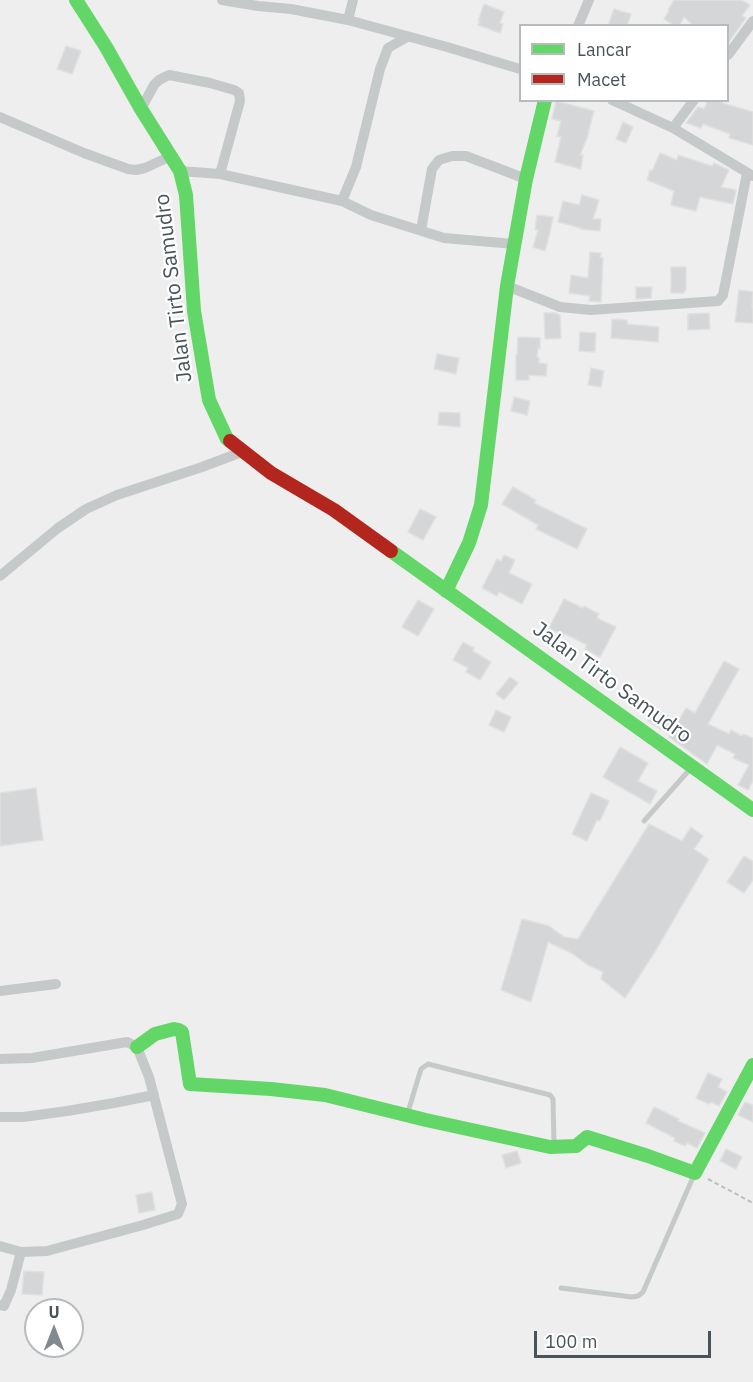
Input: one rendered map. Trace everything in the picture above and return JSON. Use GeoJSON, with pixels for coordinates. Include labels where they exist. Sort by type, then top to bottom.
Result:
{"type":"FeatureCollection","features":[{"type":"Feature","properties":{"kind":"street","name":"Jalan Tirto Samudro"},"geometry":{"type":"LineString","coordinates":[[76,0],[180,171],[186,195],[194,311],[209,400],[227,439],[271,473],[334,510],[753,810]]}},
{"type":"Feature","properties":{"kind":"street"},"geometry":{"type":"LineString","coordinates":[[222,0],[291,9],[348,20],[519,69]]}},
{"type":"Feature","properties":{"kind":"street"},"geometry":{"type":"LineString","coordinates":[[348,20],[353,0]]}},
{"type":"Feature","properties":{"kind":"street"},"geometry":{"type":"LineString","coordinates":[[579,24],[589,0]]}},
{"type":"Feature","properties":{"kind":"street"},"geometry":{"type":"LineString","coordinates":[[729,54],[753,21]]}},
{"type":"Feature","properties":{"kind":"street"},"geometry":{"type":"LineString","coordinates":[[342,201],[356,167],[380,69],[388,48],[383,30]]}},
{"type":"Feature","properties":{"kind":"street"},"geometry":{"type":"LineString","coordinates":[[388,48],[407,37]]}},
{"type":"Feature","properties":{"kind":"street"},"geometry":{"type":"LineString","coordinates":[[141,109],[154,85],[169,75],[210,83],[238,93],[240,100],[220,174]]}},
{"type":"Feature","properties":{"kind":"street"},"geometry":{"type":"LineString","coordinates":[[446,591],[469,543],[481,505],[507,286],[526,178],[545,102]]}},
{"type":"Feature","properties":{"kind":"street"},"geometry":{"type":"LineString","coordinates":[[507,286],[560,307],[591,310],[718,301],[723,295],[750,175],[673,128],[616,102]]}},
{"type":"Feature","properties":{"kind":"street"},"geometry":{"type":"LineString","coordinates":[[673,128],[692,102]]}},
{"type":"Feature","properties":{"kind":"street"},"geometry":{"type":"LineString","coordinates":[[0,117],[128,169],[145,168],[171,156]]}},
{"type":"Feature","properties":{"kind":"street"},"geometry":{"type":"LineString","coordinates":[[421,231],[432,169],[444,157],[466,156],[526,178]]}},
{"type":"Feature","properties":{"kind":"street"},"geometry":{"type":"LineString","coordinates":[[180,171],[220,174],[342,201],[371,215],[457,240],[514,244]]}},
{"type":"Feature","properties":{"kind":"street"},"geometry":{"type":"LineString","coordinates":[[0,576],[86,508],[242,452]]}},
{"type":"Feature","properties":{"kind":"street"},"geometry":{"type":"LineString","coordinates":[[0,991],[56,984]]}},
{"type":"Feature","properties":{"kind":"street"},"geometry":{"type":"LineString","coordinates":[[137,1047],[155,1034],[174,1029],[179,1030],[182,1032],[190,1084],[324,1095],[406,1116],[555,1147],[576,1146],[586,1137],[695,1173],[753,1065]]}},
{"type":"Feature","properties":{"kind":"street"},"geometry":{"type":"LineString","coordinates":[[0,1059],[32,1058],[127,1042],[137,1047],[149,1077],[182,1204],[178,1214],[47,1251],[21,1252],[0,1246]]}},
{"type":"Feature","properties":{"kind":"street"},"geometry":{"type":"LineString","coordinates":[[0,1117],[23,1117],[67,1111],[154,1095]]}},
{"type":"Feature","properties":{"kind":"street"},"geometry":{"type":"LineString","coordinates":[[0,1305],[4,1306],[11,1290],[21,1252]]}},
{"type":"Feature","properties":{"kind":"lane"},"geometry":{"type":"LineString","coordinates":[[644,821],[692,766]]}},
{"type":"Feature","properties":{"kind":"lane"},"geometry":{"type":"LineString","coordinates":[[406,1116],[422,1069],[428,1064],[550,1095],[553,1099],[555,1147]]}},
{"type":"Feature","properties":{"kind":"lane"},"geometry":{"type":"LineString","coordinates":[[561,1288],[632,1297],[643,1292],[695,1173]]}},
{"type":"Feature","properties":{"kind":"path"},"geometry":{"type":"LineString","coordinates":[[695,1173],[753,1203]]}},
{"type":"Feature","properties":{"kind":"building"},"geometry":{"type":"Polygon","coordinates":[[[674,0],[742,0],[750,5],[742,16],[746,18],[729,42],[729,24],[692,24],[684,17],[680,24],[672,24],[664,19],[674,0]]]}},
{"type":"Feature","properties":{"kind":"building"},"geometry":{"type":"Polygon","coordinates":[[[484,4],[504,12],[500,23],[503,24],[500,33],[478,25],[484,4]]]}},
{"type":"Feature","properties":{"kind":"building"},"geometry":{"type":"Polygon","coordinates":[[[614,9],[631,14],[628,24],[609,24],[614,9]]]}},
{"type":"Feature","properties":{"kind":"building"},"geometry":{"type":"Polygon","coordinates":[[[66,46],[81,51],[72,74],[57,69],[66,46]]]}},
{"type":"Feature","properties":{"kind":"building"},"geometry":{"type":"Polygon","coordinates":[[[556,102],[594,111],[589,133],[580,155],[583,155],[581,169],[555,162],[561,137],[557,136],[561,121],[552,119],[556,102]]]}},
{"type":"Feature","properties":{"kind":"building"},"geometry":{"type":"Polygon","coordinates":[[[707,102],[722,102],[753,112],[753,145],[729,138],[730,134],[703,124],[701,128],[686,123],[698,107],[704,109],[707,102]]]}},
{"type":"Feature","properties":{"kind":"building"},"geometry":{"type":"Polygon","coordinates":[[[623,122],[633,127],[626,143],[616,139],[623,122]]]}},
{"type":"Feature","properties":{"kind":"building"},"geometry":{"type":"Polygon","coordinates":[[[660,153],[677,160],[678,155],[712,166],[714,163],[729,170],[721,187],[736,190],[733,204],[700,197],[696,211],[671,205],[674,191],[647,180],[660,153]]]}},
{"type":"Feature","properties":{"kind":"building"},"geometry":{"type":"Polygon","coordinates":[[[582,195],[599,200],[593,219],[601,219],[600,231],[580,229],[558,222],[563,201],[579,205],[582,195]]]}},
{"type":"Feature","properties":{"kind":"building"},"geometry":{"type":"Polygon","coordinates":[[[537,215],[553,217],[545,251],[533,247],[538,230],[535,230],[537,215]]]}},
{"type":"Feature","properties":{"kind":"building"},"geometry":{"type":"Polygon","coordinates":[[[590,252],[601,253],[600,257],[603,258],[601,302],[589,301],[590,296],[569,293],[571,275],[588,278],[590,252]]]}},
{"type":"Feature","properties":{"kind":"building"},"geometry":{"type":"Polygon","coordinates":[[[671,267],[686,267],[684,293],[671,293],[671,267]]]}},
{"type":"Feature","properties":{"kind":"building"},"geometry":{"type":"Polygon","coordinates":[[[636,287],[652,287],[651,298],[636,299],[636,287]]]}},
{"type":"Feature","properties":{"kind":"building"},"geometry":{"type":"Polygon","coordinates":[[[739,290],[753,292],[753,323],[735,322],[739,290]]]}},
{"type":"Feature","properties":{"kind":"building"},"geometry":{"type":"Polygon","coordinates":[[[544,313],[560,315],[561,338],[545,339],[544,313]]]}},
{"type":"Feature","properties":{"kind":"building"},"geometry":{"type":"Polygon","coordinates":[[[709,313],[710,329],[688,330],[688,314],[709,313]]]}},
{"type":"Feature","properties":{"kind":"building"},"geometry":{"type":"Polygon","coordinates":[[[612,319],[627,320],[627,324],[659,327],[658,342],[611,338],[612,319]]]}},
{"type":"Feature","properties":{"kind":"building"},"geometry":{"type":"Polygon","coordinates":[[[580,332],[596,333],[595,352],[579,351],[580,332]]]}},
{"type":"Feature","properties":{"kind":"building"},"geometry":{"type":"Polygon","coordinates":[[[518,337],[540,338],[537,357],[539,363],[547,364],[546,376],[529,375],[529,380],[516,380],[518,337]]]}},
{"type":"Feature","properties":{"kind":"building"},"geometry":{"type":"Polygon","coordinates":[[[437,354],[459,358],[456,374],[434,369],[437,354]]]}},
{"type":"Feature","properties":{"kind":"building"},"geometry":{"type":"Polygon","coordinates":[[[591,368],[604,371],[601,387],[588,385],[591,368]]]}},
{"type":"Feature","properties":{"kind":"building"},"geometry":{"type":"Polygon","coordinates":[[[514,397],[530,401],[527,415],[511,411],[514,397]]]}},
{"type":"Feature","properties":{"kind":"building"},"geometry":{"type":"Polygon","coordinates":[[[439,412],[460,413],[460,427],[438,425],[439,412]]]}},
{"type":"Feature","properties":{"kind":"building"},"geometry":{"type":"Polygon","coordinates":[[[513,487],[536,500],[534,503],[587,529],[577,549],[536,529],[538,525],[502,504],[513,487]]]}},
{"type":"Feature","properties":{"kind":"building"},"geometry":{"type":"Polygon","coordinates":[[[420,509],[436,517],[423,540],[408,532],[420,509]]]}},
{"type":"Feature","properties":{"kind":"building"},"geometry":{"type":"Polygon","coordinates":[[[504,555],[515,560],[509,573],[532,584],[522,604],[499,592],[497,596],[482,588],[497,559],[501,561],[504,555]]]}},
{"type":"Feature","properties":{"kind":"building"},"geometry":{"type":"Polygon","coordinates":[[[564,599],[599,614],[597,618],[616,627],[600,657],[585,649],[587,645],[549,628],[564,599]]]}},
{"type":"Feature","properties":{"kind":"building"},"geometry":{"type":"Polygon","coordinates":[[[418,600],[434,609],[418,636],[402,627],[418,600]]]}},
{"type":"Feature","properties":{"kind":"building"},"geometry":{"type":"Polygon","coordinates":[[[463,642],[491,662],[480,680],[466,672],[468,668],[453,660],[463,642]]]}},
{"type":"Feature","properties":{"kind":"building"},"geometry":{"type":"Polygon","coordinates":[[[724,661],[739,669],[708,724],[729,734],[731,730],[742,736],[743,734],[753,738],[753,781],[748,790],[738,785],[749,765],[733,758],[735,754],[717,745],[707,764],[648,721],[657,709],[678,722],[686,708],[695,713],[724,661]]]}},
{"type":"Feature","properties":{"kind":"building"},"geometry":{"type":"Polygon","coordinates":[[[510,677],[518,683],[504,700],[496,694],[510,677]]]}},
{"type":"Feature","properties":{"kind":"building"},"geometry":{"type":"Polygon","coordinates":[[[496,710],[511,717],[504,732],[489,725],[496,710]]]}},
{"type":"Feature","properties":{"kind":"building"},"geometry":{"type":"Polygon","coordinates":[[[620,747],[648,763],[638,781],[657,791],[650,804],[603,777],[620,747]]]}},
{"type":"Feature","properties":{"kind":"building"},"geometry":{"type":"Polygon","coordinates":[[[36,788],[43,840],[0,846],[0,793],[36,788]]]}},
{"type":"Feature","properties":{"kind":"building"},"geometry":{"type":"Polygon","coordinates":[[[591,793],[609,801],[587,841],[572,834],[591,793]]]}},
{"type":"Feature","properties":{"kind":"building"},"geometry":{"type":"Polygon","coordinates":[[[649,824],[682,841],[691,827],[703,836],[694,849],[709,859],[625,998],[601,979],[603,972],[548,942],[531,1002],[501,990],[522,919],[549,926],[564,937],[578,939],[649,824]]]}},
{"type":"Feature","properties":{"kind":"building"},"geometry":{"type":"Polygon","coordinates":[[[744,856],[753,861],[753,880],[744,893],[727,882],[744,856]]]}},
{"type":"Feature","properties":{"kind":"building"},"geometry":{"type":"Polygon","coordinates":[[[708,1073],[722,1079],[718,1087],[727,1092],[719,1106],[696,1098],[708,1073]]]}},
{"type":"Feature","properties":{"kind":"building"},"geometry":{"type":"Polygon","coordinates":[[[745,1102],[753,1105],[753,1122],[738,1115],[745,1102]]]}},
{"type":"Feature","properties":{"kind":"building"},"geometry":{"type":"Polygon","coordinates":[[[654,1107],[705,1133],[697,1148],[687,1143],[685,1146],[674,1141],[675,1138],[646,1123],[654,1107]]]}},
{"type":"Feature","properties":{"kind":"building"},"geometry":{"type":"Polygon","coordinates":[[[726,1149],[742,1157],[736,1169],[720,1161],[726,1149]]]}},
{"type":"Feature","properties":{"kind":"building"},"geometry":{"type":"Polygon","coordinates":[[[517,1151],[521,1163],[506,1168],[502,1155],[517,1151]]]}},
{"type":"Feature","properties":{"kind":"building"},"geometry":{"type":"Polygon","coordinates":[[[152,1192],[155,1210],[139,1213],[136,1195],[152,1192]]]}},
{"type":"Feature","properties":{"kind":"building"},"geometry":{"type":"Polygon","coordinates":[[[24,1271],[44,1272],[42,1295],[22,1294],[24,1271]]]}},
{"type":"Feature","properties":{"kind":"traffic: fast"},"geometry":{"type":"LineString","coordinates":[[76,0],[180,171],[186,195],[194,311],[209,400],[230,441]]}},
{"type":"Feature","properties":{"kind":"traffic: fast"},"geometry":{"type":"LineString","coordinates":[[446,591],[469,543],[481,505],[507,286],[526,179],[545,102]]}},
{"type":"Feature","properties":{"kind":"traffic: fast"},"geometry":{"type":"LineString","coordinates":[[391,551],[753,810]]}},
{"type":"Feature","properties":{"kind":"traffic: fast"},"geometry":{"type":"LineString","coordinates":[[137,1047],[155,1034],[174,1029],[179,1030],[182,1032],[190,1084],[325,1095],[550,1147],[576,1146],[587,1137],[695,1173],[753,1065]]}},
{"type":"Feature","properties":{"kind":"traffic: jam"},"geometry":{"type":"LineString","coordinates":[[230,441],[271,473],[334,510],[391,551]]}}]}
